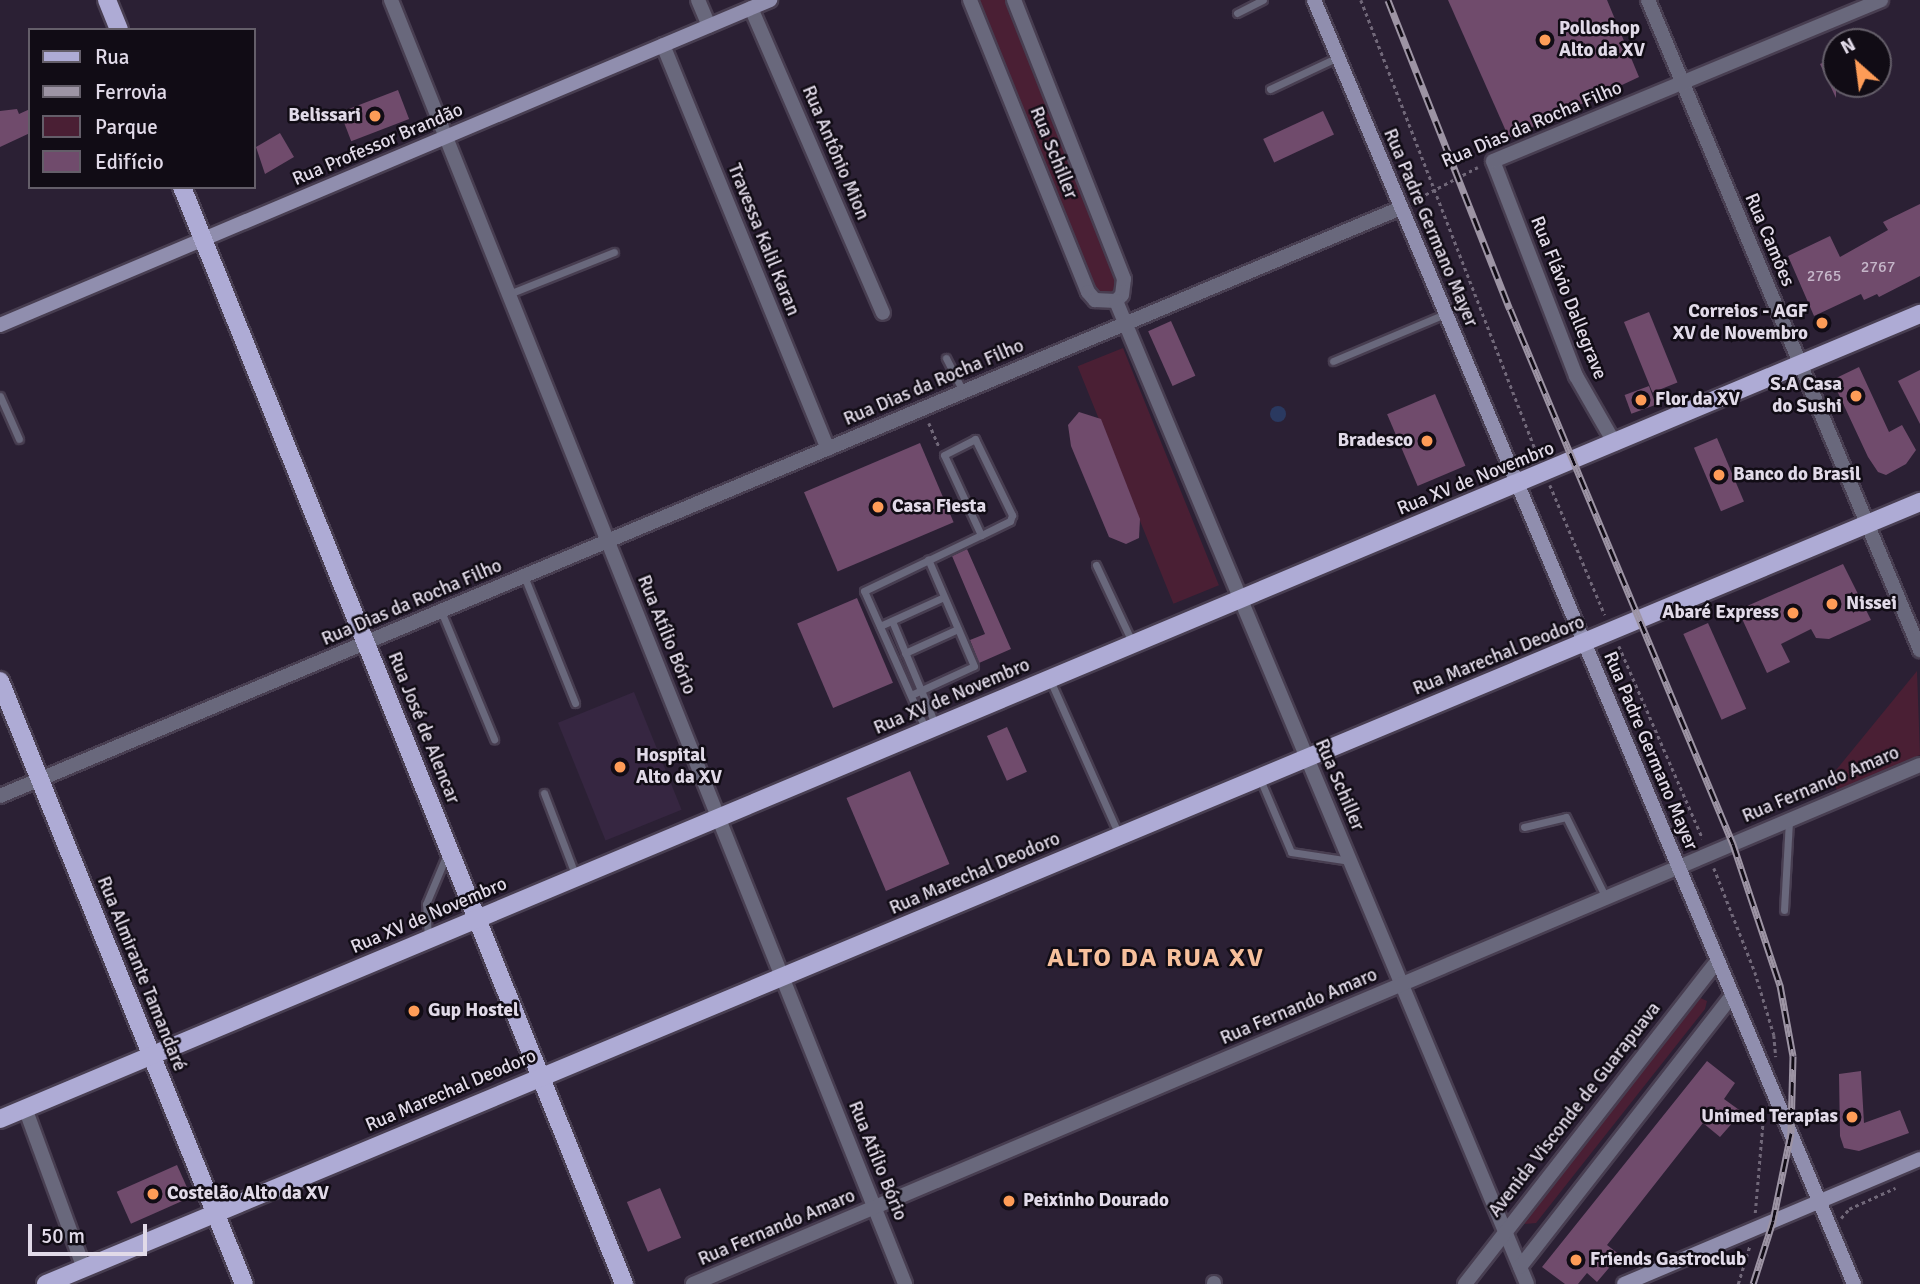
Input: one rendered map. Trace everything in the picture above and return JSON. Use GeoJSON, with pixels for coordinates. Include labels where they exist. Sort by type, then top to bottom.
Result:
{"type":"FeatureCollection","features":[{"type":"Feature","properties":{"kind":"main road"},"geometry":{"type":"LineString","coordinates":[[107,0],[118,28]]}},
{"type":"Feature","properties":{"kind":"main road","name":"Rua José de Alencar"},"geometry":{"type":"LineString","coordinates":[[184,189],[624,1284]]}},
{"type":"Feature","properties":{"kind":"main road","name":"Rua XV de Novembro"},"geometry":{"type":"LineString","coordinates":[[0,1119],[1920,314]]}},
{"type":"Feature","properties":{"kind":"main road","name":"Rua Marechal Deodoro"},"geometry":{"type":"LineString","coordinates":[[46,1284],[1920,502]]}},
{"type":"Feature","properties":{"kind":"main road","name":"Rua Almirante Tamandaré"},"geometry":{"type":"LineString","coordinates":[[0,681],[244,1284]]}},
{"type":"Feature","properties":{"kind":"street","name":"Rua Atílio Bório"},"geometry":{"type":"LineString","coordinates":[[391,0],[905,1284]]}},
{"type":"Feature","properties":{"kind":"street"},"geometry":{"type":"LineString","coordinates":[[698,0],[709,26]]}},
{"type":"Feature","properties":{"kind":"street","name":"Rua Professor Brandão"},"geometry":{"type":"LineString","coordinates":[[0,325],[770,0]]}},
{"type":"Feature","properties":{"kind":"street","name":"Rua Schiller"},"geometry":{"type":"LineString","coordinates":[[971,0],[1088,292],[1095,300],[1116,301],[1122,295],[1124,279],[1014,0]]}},
{"type":"Feature","properties":{"kind":"street","name":"Rua Padre Germano Mayer"},"geometry":{"type":"LineString","coordinates":[[1314,0],[1854,1284]]}},
{"type":"Feature","properties":{"kind":"street","name":"Rua Camões"},"geometry":{"type":"LineString","coordinates":[[1648,0],[1920,650]]}},
{"type":"Feature","properties":{"kind":"street","name":"Rua Dias da Rocha Filho"},"geometry":{"type":"LineString","coordinates":[[1493,161],[1881,0]]}},
{"type":"Feature","properties":{"kind":"street","name":"Rua Antônio Mion"},"geometry":{"type":"LineString","coordinates":[[751,8],[883,313]]}},
{"type":"Feature","properties":{"kind":"street","name":"Travessa Kalil Karan"},"geometry":{"type":"LineString","coordinates":[[663,45],[828,449]]}},
{"type":"Feature","properties":{"kind":"street","name":"Rua Flávio Dallegrave"},"geometry":{"type":"LineString","coordinates":[[1493,161],[1576,376],[1615,444]]}},
{"type":"Feature","properties":{"kind":"street","name":"Rua Dias da Rocha Filho"},"geometry":{"type":"LineString","coordinates":[[0,796],[1401,208]]}},
{"type":"Feature","properties":{"kind":"street","name":"Rua Schiller"},"geometry":{"type":"LineString","coordinates":[[1116,301],[1527,1284]]}},
{"type":"Feature","properties":{"kind":"street","name":"Rua Fernando Amaro"},"geometry":{"type":"LineString","coordinates":[[693,1284],[1920,765]]}},
{"type":"Feature","properties":{"kind":"street","name":"Avenida Visconde de Guarapuava"},"geometry":{"type":"LineString","coordinates":[[1465,1284],[1717,962]]}},
{"type":"Feature","properties":{"kind":"street"},"geometry":{"type":"LineString","coordinates":[[1520,1267],[1732,996]]}},
{"type":"Feature","properties":{"kind":"street"},"geometry":{"type":"LineString","coordinates":[[25,1108],[84,1268]]}},
{"type":"Feature","properties":{"kind":"street"},"geometry":{"type":"LineString","coordinates":[[1624,1284],[1920,1159]]}},
{"type":"Feature","properties":{"kind":"lane"},"geometry":{"type":"LineString","coordinates":[[1237,13],[1263,0]]}},
{"type":"Feature","properties":{"kind":"lane"},"geometry":{"type":"LineString","coordinates":[[1270,89],[1338,57]]}},
{"type":"Feature","properties":{"kind":"lane"},"geometry":{"type":"LineString","coordinates":[[509,294],[614,252]]}},
{"type":"Feature","properties":{"kind":"lane"},"geometry":{"type":"LineString","coordinates":[[1333,361],[1445,314]]}},
{"type":"Feature","properties":{"kind":"lane"},"geometry":{"type":"LineString","coordinates":[[946,358],[963,392]]}},
{"type":"Feature","properties":{"kind":"lane"},"geometry":{"type":"LineString","coordinates":[[0,396],[19,439]]}},
{"type":"Feature","properties":{"kind":"lane"},"geometry":{"type":"LineString","coordinates":[[931,728],[911,695],[864,591],[928,559],[981,535],[1010,521],[1012,515],[979,441],[944,455],[981,535]]}},
{"type":"Feature","properties":{"kind":"lane"},"geometry":{"type":"LineString","coordinates":[[911,695],[974,666],[928,559]]}},
{"type":"Feature","properties":{"kind":"lane"},"geometry":{"type":"LineString","coordinates":[[1096,565],[1133,644]]}},
{"type":"Feature","properties":{"kind":"lane"},"geometry":{"type":"LineString","coordinates":[[524,576],[575,703]]}},
{"type":"Feature","properties":{"kind":"lane"},"geometry":{"type":"LineString","coordinates":[[880,626],[944,597]]}},
{"type":"Feature","properties":{"kind":"lane"},"geometry":{"type":"LineString","coordinates":[[441,611],[494,739]]}},
{"type":"Feature","properties":{"kind":"lane"},"geometry":{"type":"LineString","coordinates":[[892,621],[921,691],[931,728]]}},
{"type":"Feature","properties":{"kind":"lane"},"geometry":{"type":"LineString","coordinates":[[905,653],[958,629]]}},
{"type":"Feature","properties":{"kind":"lane"},"geometry":{"type":"LineString","coordinates":[[1049,679],[1120,836]]}},
{"type":"Feature","properties":{"kind":"lane"},"geometry":{"type":"LineString","coordinates":[[1260,778],[1291,852],[1350,861]]}},
{"type":"Feature","properties":{"kind":"lane"},"geometry":{"type":"LineString","coordinates":[[544,793],[576,878]]}},
{"type":"Feature","properties":{"kind":"lane"},"geometry":{"type":"LineString","coordinates":[[1524,827],[1566,817],[1606,898]]}},
{"type":"Feature","properties":{"kind":"lane"},"geometry":{"type":"LineString","coordinates":[[1784,910],[1789,820]]}},
{"type":"Feature","properties":{"kind":"lane"},"geometry":{"type":"LineString","coordinates":[[428,940],[430,888],[449,850]]}},
{"type":"Feature","properties":{"kind":"path"},"geometry":{"type":"LineString","coordinates":[[1361,0],[1432,190],[1537,452]]}},
{"type":"Feature","properties":{"kind":"path","name":"Rua Dias da Rocha Filho"},"geometry":{"type":"LineString","coordinates":[[1401,208],[1493,161]]}},
{"type":"Feature","properties":{"kind":"path"},"geometry":{"type":"LineString","coordinates":[[923,409],[944,455]]}},
{"type":"Feature","properties":{"kind":"path"},"geometry":{"type":"LineString","coordinates":[[1551,486],[1603,611]]}},
{"type":"Feature","properties":{"kind":"path"},"geometry":{"type":"LineString","coordinates":[[1618,645],[1703,840]]}},
{"type":"Feature","properties":{"kind":"path"},"geometry":{"type":"LineString","coordinates":[[1714,867],[1755,972],[1774,1035],[1776,1057]]}},
{"type":"Feature","properties":{"kind":"path"},"geometry":{"type":"LineString","coordinates":[[1756,1210],[1765,1098]]}},
{"type":"Feature","properties":{"kind":"path"},"geometry":{"type":"LineString","coordinates":[[1844,1217],[1849,1209],[1896,1187]]}},
{"type":"Feature","properties":{"kind":"path"},"geometry":{"type":"LineString","coordinates":[[1738,1284],[1750,1243]]}},
{"type":"Feature","properties":{"kind":"path"},"geometry":{"type":"LineString","coordinates":[[1749,1249],[1758,1245]]}},
{"type":"Feature","properties":{"kind":"shaded area","name":"Hospital Alto da XV"},"geometry":{"type":"Polygon","coordinates":[[[634,692],[682,810],[606,840],[558,723],[634,692]]]}},
{"type":"Feature","properties":{"kind":"green space"},"geometry":{"type":"Polygon","coordinates":[[[978,0],[1005,0],[1117,280],[1111,295],[1094,291],[978,0]]]}},
{"type":"Feature","properties":{"kind":"green space"},"geometry":{"type":"Polygon","coordinates":[[[1123,348],[1219,585],[1173,604],[1078,366],[1123,348]]]}},
{"type":"Feature","properties":{"kind":"green space"},"geometry":{"type":"Polygon","coordinates":[[[1917,671],[1920,755],[1837,791],[1832,775],[1917,671]]]}},
{"type":"Feature","properties":{"kind":"green space"},"geometry":{"type":"Polygon","coordinates":[[[1696,996],[1707,1001],[1705,1009],[1536,1223],[1525,1224],[1523,1220],[1696,996]]]}},
{"type":"Feature","properties":{"kind":"water"},"geometry":{"type":"Polygon","coordinates":[[[1275,406],[1281,406],[1286,414],[1284,420],[1275,422],[1270,417],[1270,411],[1275,406]]]}},
{"type":"Feature","properties":{"kind":"building","name":"Polloshop Alto da XV"},"geometry":{"type":"Polygon","coordinates":[[[1448,0],[1607,0],[1639,77],[1509,138],[1448,0]]]}},
{"type":"Feature","properties":{"kind":"building","name":"Belissari"},"geometry":{"type":"Polygon","coordinates":[[[398,90],[409,119],[351,141],[340,112],[398,90]]]}},
{"type":"Feature","properties":{"kind":"building"},"geometry":{"type":"Polygon","coordinates":[[[17,109],[19,114],[28,110],[28,134],[0,147],[0,111],[17,109]]]}},
{"type":"Feature","properties":{"kind":"building"},"geometry":{"type":"Polygon","coordinates":[[[1323,111],[1334,135],[1274,162],[1263,139],[1323,111]]]}},
{"type":"Feature","properties":{"kind":"building"},"geometry":{"type":"Polygon","coordinates":[[[280,133],[294,157],[265,174],[256,147],[280,133]]]}},
{"type":"Feature","properties":{"kind":"building"},"geometry":{"type":"Polygon","coordinates":[[[1920,204],[1920,276],[1879,297],[1877,294],[1864,300],[1861,294],[1814,316],[1788,256],[1830,236],[1840,257],[1888,230],[1883,222],[1920,204]]]}},
{"type":"Feature","properties":{"kind":"building"},"geometry":{"type":"Polygon","coordinates":[[[1649,312],[1677,382],[1652,393],[1624,322],[1649,312]]]}},
{"type":"Feature","properties":{"kind":"building"},"geometry":{"type":"Polygon","coordinates":[[[1171,321],[1195,376],[1173,386],[1148,331],[1171,321]]]}},
{"type":"Feature","properties":{"kind":"building"},"geometry":{"type":"Polygon","coordinates":[[[1859,367],[1889,432],[1902,425],[1916,450],[1906,464],[1886,475],[1878,472],[1868,457],[1832,380],[1859,367]]]}},
{"type":"Feature","properties":{"kind":"building"},"geometry":{"type":"Polygon","coordinates":[[[1920,370],[1920,424],[1898,381],[1920,370]]]}},
{"type":"Feature","properties":{"kind":"building","name":"Flor da XV"},"geometry":{"type":"Polygon","coordinates":[[[1649,386],[1656,405],[1631,414],[1625,395],[1649,386]]]}},
{"type":"Feature","properties":{"kind":"building","name":"Bradesco"},"geometry":{"type":"Polygon","coordinates":[[[1435,394],[1465,466],[1418,486],[1387,414],[1435,394]]]}},
{"type":"Feature","properties":{"kind":"building"},"geometry":{"type":"Polygon","coordinates":[[[1079,412],[1101,419],[1140,519],[1139,538],[1126,544],[1109,537],[1071,446],[1068,425],[1079,412]]]}},
{"type":"Feature","properties":{"kind":"building","name":"Banco do Brasil"},"geometry":{"type":"Polygon","coordinates":[[[1717,438],[1744,502],[1721,511],[1694,448],[1717,438]]]}},
{"type":"Feature","properties":{"kind":"building","name":"Casa Fiesta"},"geometry":{"type":"Polygon","coordinates":[[[920,443],[954,522],[838,571],[804,492],[920,443]]]}},
{"type":"Feature","properties":{"kind":"building"},"geometry":{"type":"Polygon","coordinates":[[[967,549],[1011,649],[979,663],[970,640],[985,634],[952,556],[967,549]]]}},
{"type":"Feature","properties":{"kind":"building"},"geometry":{"type":"Polygon","coordinates":[[[1843,564],[1871,620],[1829,639],[1816,638],[1811,629],[1781,644],[1790,662],[1767,673],[1738,610],[1843,564]]]}},
{"type":"Feature","properties":{"kind":"building"},"geometry":{"type":"Polygon","coordinates":[[[857,598],[893,683],[833,708],[797,623],[857,598]]]}},
{"type":"Feature","properties":{"kind":"building"},"geometry":{"type":"Polygon","coordinates":[[[1708,623],[1746,709],[1722,720],[1683,634],[1708,623]]]}},
{"type":"Feature","properties":{"kind":"building"},"geometry":{"type":"Polygon","coordinates":[[[1007,727],[1027,772],[1007,781],[987,736],[1007,727]]]}},
{"type":"Feature","properties":{"kind":"building"},"geometry":{"type":"Polygon","coordinates":[[[910,771],[949,864],[886,891],[846,798],[910,771]]]}},
{"type":"Feature","properties":{"kind":"building"},"geometry":{"type":"Polygon","coordinates":[[[1707,1061],[1735,1083],[1724,1099],[1742,1112],[1720,1137],[1703,1123],[1607,1245],[1620,1255],[1597,1282],[1587,1273],[1578,1284],[1565,1284],[1542,1267],[1707,1061]]]}},
{"type":"Feature","properties":{"kind":"building","name":"Unimed Terapias"},"geometry":{"type":"Polygon","coordinates":[[[1861,1071],[1864,1123],[1900,1110],[1909,1133],[1859,1151],[1844,1148],[1840,1136],[1839,1074],[1861,1071]]]}},
{"type":"Feature","properties":{"kind":"building","name":"Costelão Alto da XV"},"geometry":{"type":"Polygon","coordinates":[[[177,1165],[191,1197],[131,1224],[117,1192],[177,1165]]]}},
{"type":"Feature","properties":{"kind":"building"},"geometry":{"type":"Polygon","coordinates":[[[660,1188],[681,1238],[648,1252],[627,1202],[660,1188]]]}},
{"type":"Feature","properties":{"kind":"railway"},"geometry":{"type":"LineString","coordinates":[[1388,0],[1510,309],[1733,844],[1780,985],[1793,1056],[1791,1133],[1773,1221],[1753,1284]]}},
{"type":"Feature","properties":{"kind":"place","name":"Polloshop Alto da XV"},"geometry":{"type":"Point","coordinates":[1545,40]}},
{"type":"Feature","properties":{"kind":"place","name":"Belissari"},"geometry":{"type":"Point","coordinates":[375,116]}},
{"type":"Feature","properties":{"kind":"place","name":"Correios - AGF XV de Novembro"},"geometry":{"type":"Point","coordinates":[1822,323]}},
{"type":"Feature","properties":{"kind":"place","name":"S.A Casa do Sushi"},"geometry":{"type":"Point","coordinates":[1856,396]}},
{"type":"Feature","properties":{"kind":"place","name":"Flor da XV"},"geometry":{"type":"Point","coordinates":[1641,400]}},
{"type":"Feature","properties":{"kind":"place","name":"Bradesco"},"geometry":{"type":"Point","coordinates":[1427,441]}},
{"type":"Feature","properties":{"kind":"place","name":"Banco do Brasil"},"geometry":{"type":"Point","coordinates":[1719,475]}},
{"type":"Feature","properties":{"kind":"place","name":"Casa Fiesta"},"geometry":{"type":"Point","coordinates":[878,507]}},
{"type":"Feature","properties":{"kind":"place","name":"Nissei"},"geometry":{"type":"Point","coordinates":[1832,604]}},
{"type":"Feature","properties":{"kind":"place","name":"Abaré Express"},"geometry":{"type":"Point","coordinates":[1793,613]}},
{"type":"Feature","properties":{"kind":"place","name":"Hospital Alto da XV"},"geometry":{"type":"Point","coordinates":[620,767]}},
{"type":"Feature","properties":{"kind":"place","name":"Gup Hostel"},"geometry":{"type":"Point","coordinates":[414,1011]}},
{"type":"Feature","properties":{"kind":"place","name":"Unimed Terapias"},"geometry":{"type":"Point","coordinates":[1852,1117]}},
{"type":"Feature","properties":{"kind":"place","name":"Costelão Alto da XV"},"geometry":{"type":"Point","coordinates":[153,1194]}},
{"type":"Feature","properties":{"kind":"place","name":"Peixinho Dourado"},"geometry":{"type":"Point","coordinates":[1009,1201]}},
{"type":"Feature","properties":{"kind":"place","name":"Friends Gastroclub"},"geometry":{"type":"Point","coordinates":[1576,1260]}},
{"type":"Feature","properties":{"kind":"district","name":"ALTO DA RUA XV"},"geometry":{"type":"Point","coordinates":[1156,959]}}]}
